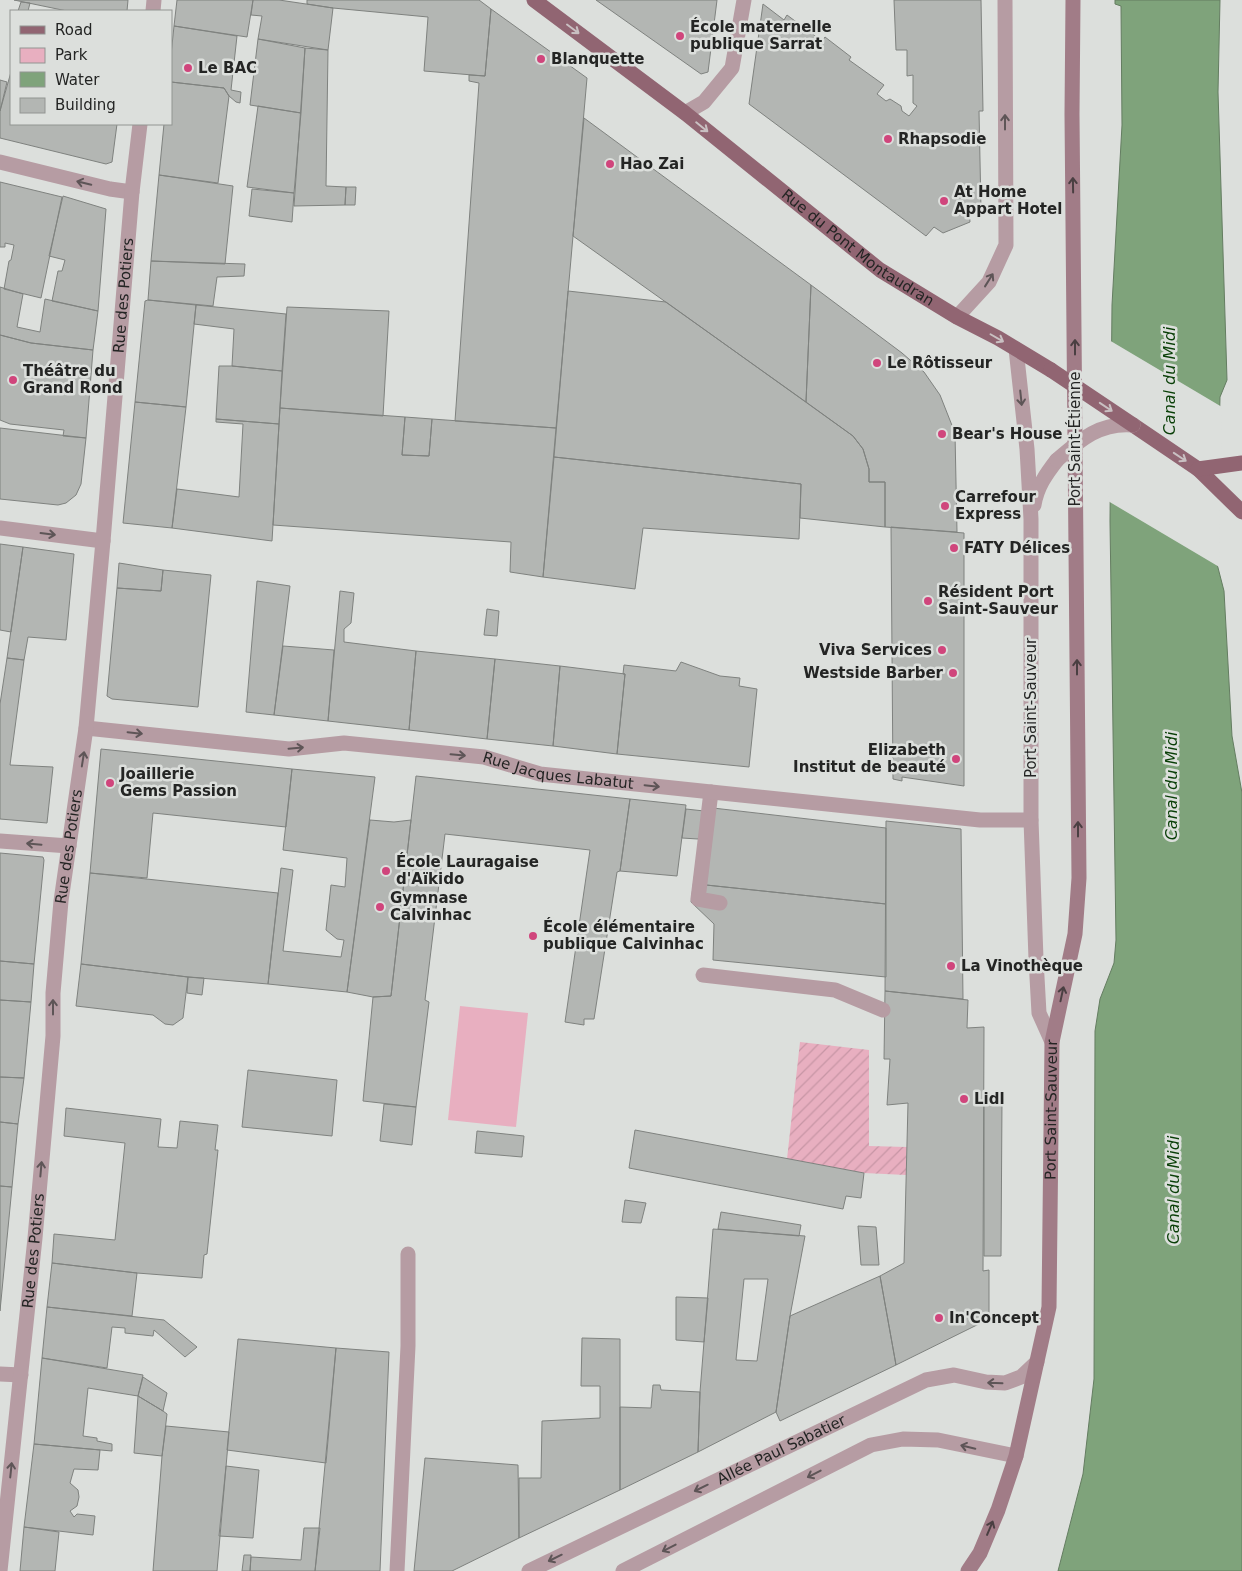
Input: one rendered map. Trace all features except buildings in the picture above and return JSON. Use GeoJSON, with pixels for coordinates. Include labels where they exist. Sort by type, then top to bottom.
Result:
{"type":"FeatureCollection","features":[{"type":"Feature","properties":{"kind":"main road","name":"Rue du Pont Montaudran"},"geometry":{"type":"LineString","coordinates":[[534,0],[685,113],[880,270],[957,317],[1051,370],[1198,469],[1242,512]]}},
{"type":"Feature","properties":{"kind":"main road","name":"Port Saint-Étienne"},"geometry":{"type":"LineString","coordinates":[[1052,1042],[1075,934],[1079,878],[1072,114],[1073,0]]}},
{"type":"Feature","properties":{"kind":"main road"},"geometry":{"type":"LineString","coordinates":[[1198,469],[1242,463]]}},
{"type":"Feature","properties":{"kind":"main road","name":"Port Saint-Sauveur"},"geometry":{"type":"LineString","coordinates":[[968,1571],[980,1553],[998,1510],[1016,1456],[1049,1307],[1052,1042]]}},
{"type":"Feature","properties":{"kind":"street"},"geometry":{"type":"LineString","coordinates":[[685,113],[704,102],[732,68],[744,0]]}},
{"type":"Feature","properties":{"kind":"street"},"geometry":{"type":"LineString","coordinates":[[957,317],[989,282],[1006,245],[1004,0]]}},
{"type":"Feature","properties":{"kind":"street","name":"Rue des Potiers"},"geometry":{"type":"LineString","coordinates":[[0,1571],[21,1376],[52,1046],[53,993],[61,900],[86,728],[132,192],[140,125]]}},
{"type":"Feature","properties":{"kind":"street"},"geometry":{"type":"LineString","coordinates":[[0,162],[110,189],[132,192]]}},
{"type":"Feature","properties":{"kind":"street","name":"Port Saint-Sauveur"},"geometry":{"type":"LineString","coordinates":[[1016,349],[1031,519],[1031,820],[1039,1013],[1052,1042]]}},
{"type":"Feature","properties":{"kind":"street","name":"Port Saint-Sauveur"},"geometry":{"type":"LineString","coordinates":[[1031,519],[1036,492],[1046,474],[1057,460],[1081,439],[1103,428],[1121,424],[1133,425]]}},
{"type":"Feature","properties":{"kind":"street"},"geometry":{"type":"LineString","coordinates":[[0,528],[103,541]]}},
{"type":"Feature","properties":{"kind":"street","name":"Rue Jacques Labatut"},"geometry":{"type":"LineString","coordinates":[[86,728],[289,750],[344,743],[484,757],[540,774],[980,820],[1031,820]]}},
{"type":"Feature","properties":{"kind":"street"},"geometry":{"type":"LineString","coordinates":[[711,792],[698,899],[720,903]]}},
{"type":"Feature","properties":{"kind":"street"},"geometry":{"type":"LineString","coordinates":[[0,841],[69,846]]}},
{"type":"Feature","properties":{"kind":"street"},"geometry":{"type":"LineString","coordinates":[[703,975],[835,990],[883,1010]]}},
{"type":"Feature","properties":{"kind":"street"},"geometry":{"type":"LineString","coordinates":[[397,1571],[408,1346],[408,1254]]}},
{"type":"Feature","properties":{"kind":"street","name":"Allée Paul Sabatier"},"geometry":{"type":"LineString","coordinates":[[529,1571],[926,1380],[954,1375],[986,1382],[1005,1383],[1021,1377],[1037,1362]]}},
{"type":"Feature","properties":{"kind":"street"},"geometry":{"type":"LineString","coordinates":[[0,1374],[21,1376]]}},
{"type":"Feature","properties":{"kind":"street"},"geometry":{"type":"LineString","coordinates":[[624,1571],[871,1445],[903,1439],[938,1440],[1016,1456]]}},
{"type":"Feature","properties":{"kind":"green space"},"geometry":{"type":"Polygon","coordinates":[[[460,1006],[528,1013],[516,1127],[448,1120],[460,1006]]]}},
{"type":"Feature","properties":{"kind":"green space"},"geometry":{"type":"Polygon","coordinates":[[[800,1042],[869,1050],[869,1146],[907,1147],[906,1175],[864,1173],[787,1159],[800,1042]]]}},
{"type":"Feature","properties":{"kind":"water","name":"Canal du Midi"},"geometry":{"type":"Polygon","coordinates":[[[1115,0],[1220,0],[1218,92],[1227,380],[1220,397],[1216,560],[1224,591],[1232,736],[1242,793],[1242,1571],[1058,1571],[1083,1474],[1094,1379],[1095,1031],[1100,999],[1114,963],[1116,940],[1110,521],[1112,305],[1122,125],[1121,6],[1115,4],[1115,0]]]}},
{"type":"Feature","properties":{"kind":"pier"},"geometry":{"type":"Polygon","coordinates":[[[1109,340],[1222,407],[1219,560],[1221,568],[1108,501],[1109,340]]]}},
{"type":"Feature","properties":{"kind":"place","name":"École maternelle publique Sarrat"},"geometry":{"type":"Point","coordinates":[680,36]}},
{"type":"Feature","properties":{"kind":"place","name":"Blanquette"},"geometry":{"type":"Point","coordinates":[541,59]}},
{"type":"Feature","properties":{"kind":"place","name":"Le BAC"},"geometry":{"type":"Point","coordinates":[188,68]}},
{"type":"Feature","properties":{"kind":"place","name":"Rhapsodie"},"geometry":{"type":"Point","coordinates":[888,139]}},
{"type":"Feature","properties":{"kind":"place","name":"Hao Zai"},"geometry":{"type":"Point","coordinates":[610,164]}},
{"type":"Feature","properties":{"kind":"place","name":"At Home Appart Hotel"},"geometry":{"type":"Point","coordinates":[944,201]}},
{"type":"Feature","properties":{"kind":"place","name":"Le Rôtisseur"},"geometry":{"type":"Point","coordinates":[877,363]}},
{"type":"Feature","properties":{"kind":"place","name":"Théâtre du Grand Rond"},"geometry":{"type":"Point","coordinates":[13,380]}},
{"type":"Feature","properties":{"kind":"place","name":"Bear's House"},"geometry":{"type":"Point","coordinates":[942,434]}},
{"type":"Feature","properties":{"kind":"place","name":"Carrefour Express"},"geometry":{"type":"Point","coordinates":[945,506]}},
{"type":"Feature","properties":{"kind":"place","name":"FATY Délices"},"geometry":{"type":"Point","coordinates":[954,548]}},
{"type":"Feature","properties":{"kind":"place","name":"Résident Port Saint-Sauveur"},"geometry":{"type":"Point","coordinates":[928,601]}},
{"type":"Feature","properties":{"kind":"place","name":"Viva Services"},"geometry":{"type":"Point","coordinates":[942,650]}},
{"type":"Feature","properties":{"kind":"place","name":"Westside Barber"},"geometry":{"type":"Point","coordinates":[953,673]}},
{"type":"Feature","properties":{"kind":"place","name":"Elizabeth Institut de beauté"},"geometry":{"type":"Point","coordinates":[956,759]}},
{"type":"Feature","properties":{"kind":"place","name":"Joaillerie Gems Passion"},"geometry":{"type":"Point","coordinates":[110,783]}},
{"type":"Feature","properties":{"kind":"place","name":"École Lauragaise d'Aïkido"},"geometry":{"type":"Point","coordinates":[386,871]}},
{"type":"Feature","properties":{"kind":"place","name":"Gymnase Calvinhac"},"geometry":{"type":"Point","coordinates":[380,907]}},
{"type":"Feature","properties":{"kind":"place","name":"École élémentaire publique Calvinhac"},"geometry":{"type":"Point","coordinates":[533,936]}},
{"type":"Feature","properties":{"kind":"place","name":"La Vinothèque"},"geometry":{"type":"Point","coordinates":[951,966]}},
{"type":"Feature","properties":{"kind":"place","name":"Lidl"},"geometry":{"type":"Point","coordinates":[964,1099]}},
{"type":"Feature","properties":{"kind":"place","name":"In'Concept"},"geometry":{"type":"Point","coordinates":[939,1318]}}]}
